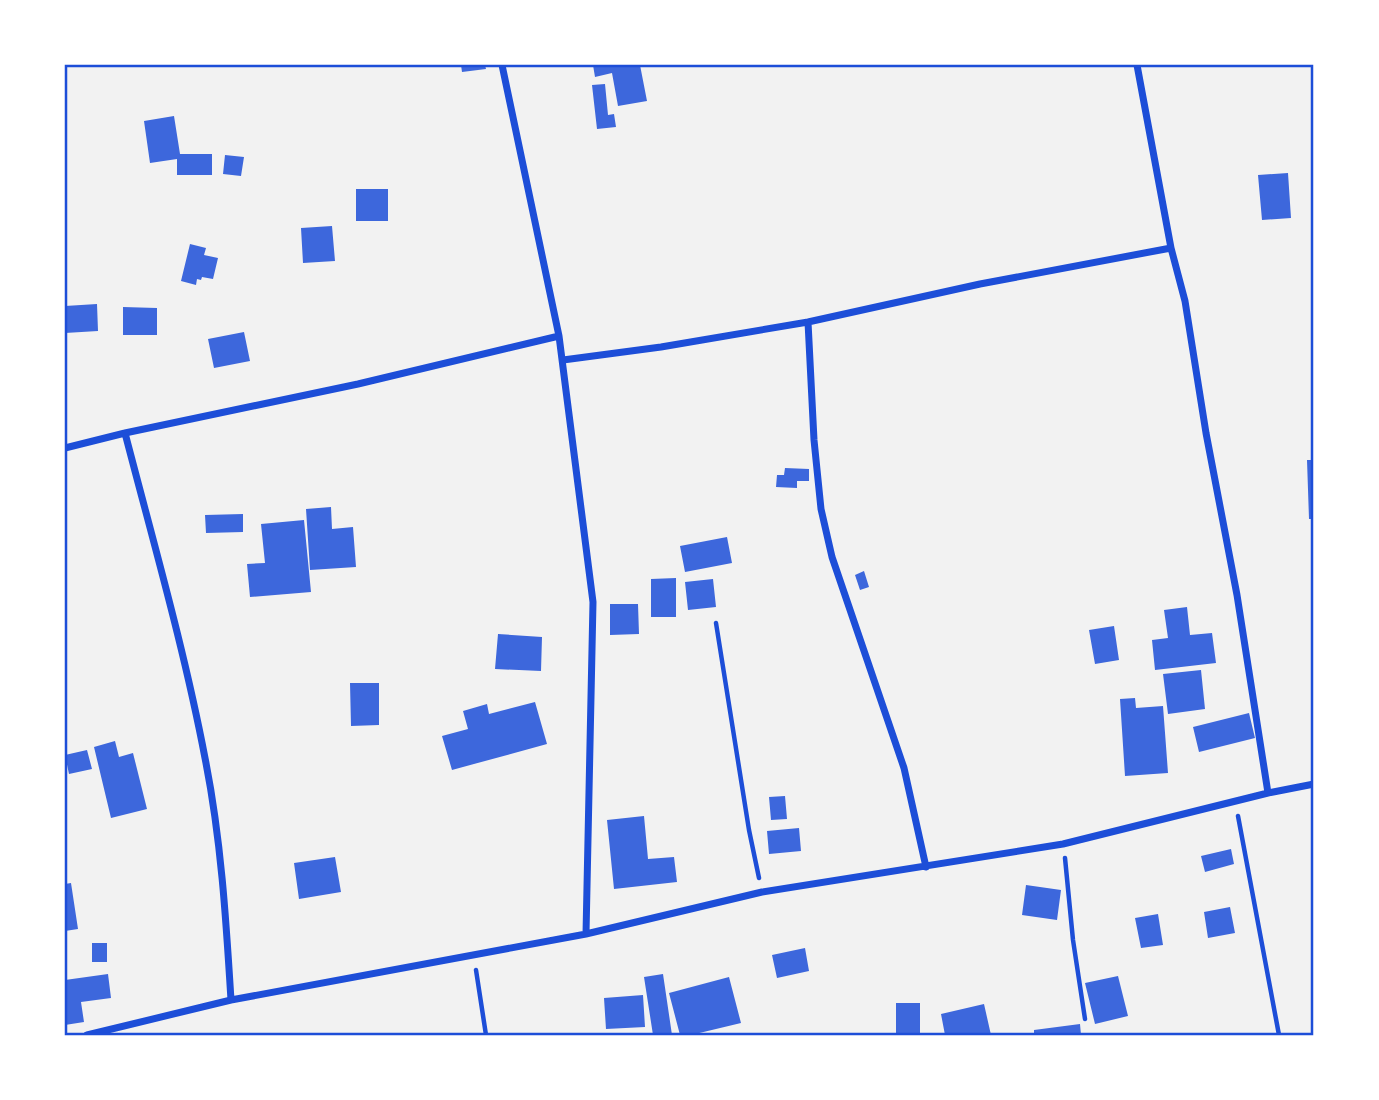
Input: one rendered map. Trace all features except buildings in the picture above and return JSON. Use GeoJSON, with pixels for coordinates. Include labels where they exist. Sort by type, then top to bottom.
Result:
{"type":"FeatureCollection","features":[{"type":"Feature","properties":{"kind":"street"},"geometry":{"type":"LineString","coordinates":[[502,65],[559,336],[593,603],[586,934]]}},
{"type":"Feature","properties":{"kind":"street"},"geometry":{"type":"LineString","coordinates":[[1137,65],[1171,247],[1185,300],[1206,433],[1237,595],[1268,793]]}},
{"type":"Feature","properties":{"kind":"street"},"geometry":{"type":"LineString","coordinates":[[562,360],[661,347],[808,322],[979,284],[1171,247]]}},
{"type":"Feature","properties":{"kind":"street"},"geometry":{"type":"LineString","coordinates":[[808,322],[814,440],[821,509],[843,592],[904,768],[926,867]]}},
{"type":"Feature","properties":{"kind":"street"},"geometry":{"type":"LineString","coordinates":[[65,448],[358,384],[559,336]]}},
{"type":"Feature","properties":{"kind":"street"},"geometry":{"type":"LineString","coordinates":[[125,433],[179,640],[206,759],[223,876],[231,1000]]}},
{"type":"Feature","properties":{"kind":"street"},"geometry":{"type":"LineString","coordinates":[[87,1035],[231,1000],[586,934],[762,892],[1063,844],[1314,783]]}},
{"type":"Feature","properties":{"kind":"path"},"geometry":{"type":"LineString","coordinates":[[716,623],[749,830],[762,892]]}},
{"type":"Feature","properties":{"kind":"path"},"geometry":{"type":"LineString","coordinates":[[1236,801],[1279,1035]]}},
{"type":"Feature","properties":{"kind":"path"},"geometry":{"type":"LineString","coordinates":[[1063,844],[1085,1019]]}},
{"type":"Feature","properties":{"kind":"path"},"geometry":{"type":"LineString","coordinates":[[473,955],[486,1035]]}}]}
